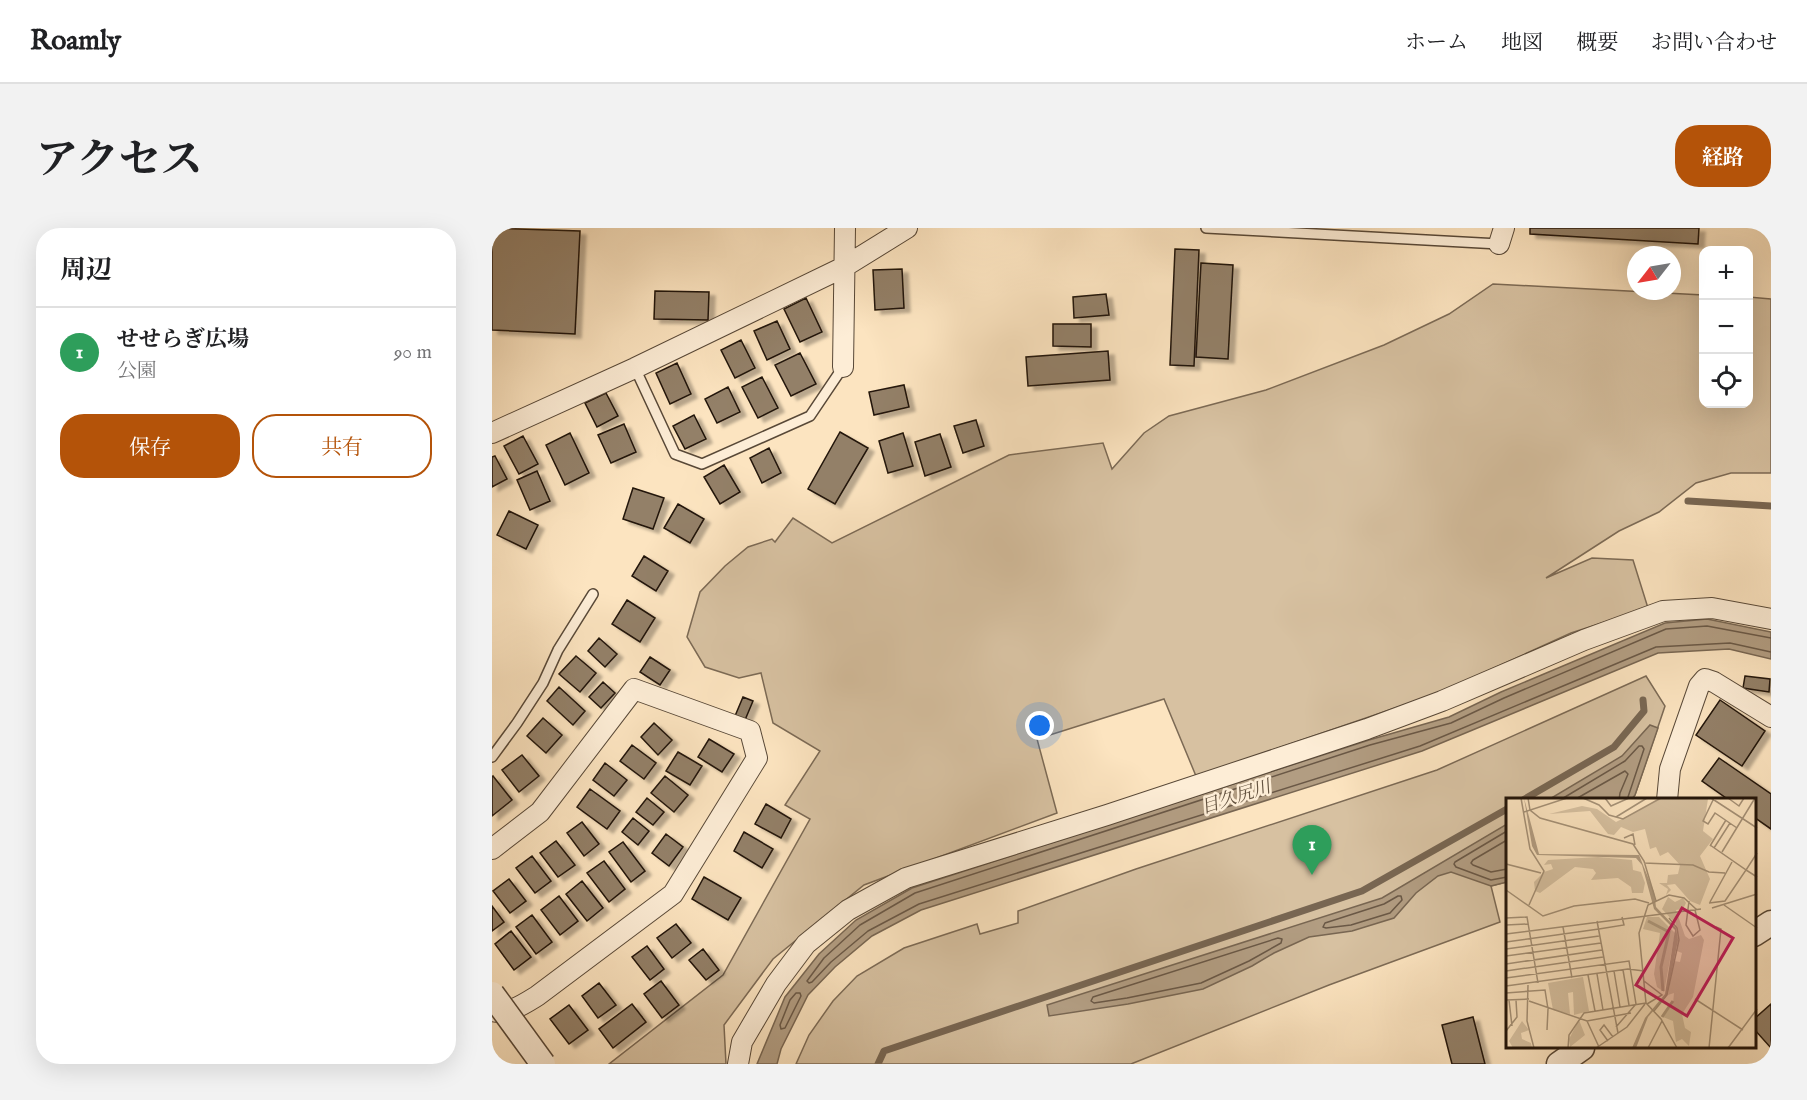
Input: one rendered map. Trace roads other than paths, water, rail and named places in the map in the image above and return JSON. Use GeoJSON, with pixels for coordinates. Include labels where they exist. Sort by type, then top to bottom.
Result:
{"type":"FeatureCollection","features":[{"type":"Feature","properties":{"kind":"street"},"geometry":{"type":"LineString","coordinates":[[843,367],[845,228]]}},
{"type":"Feature","properties":{"kind":"street"},"geometry":{"type":"LineString","coordinates":[[492,433],[844,267],[907,228]]}},
{"type":"Feature","properties":{"kind":"street"},"geometry":{"type":"LineString","coordinates":[[738,1064],[742,1042],[776,984],[806,944],[848,910],[906,878],[1107,815],[1367,729],[1442,701],[1584,640],[1663,612],[1712,608],[1771,619]]}},
{"type":"Feature","properties":{"kind":"street"},"geometry":{"type":"LineString","coordinates":[[1666,798],[1670,769],[1699,686],[1705,679],[1714,682],[1771,717]]}},
{"type":"Feature","properties":{"kind":"street"},"geometry":{"type":"LineString","coordinates":[[492,849],[540,812],[634,689],[750,731],[757,758],[673,894],[537,996],[519,1007],[492,1011]]}},
{"type":"Feature","properties":{"kind":"street"},"geometry":{"type":"LineString","coordinates":[[1756,933],[1771,923]]}},
{"type":"Feature","properties":{"kind":"street"},"geometry":{"type":"LineString","coordinates":[[492,994],[543,1064]]}},
{"type":"Feature","properties":{"kind":"street"},"geometry":{"type":"LineString","coordinates":[[1559,1064],[1579,1049]]}},
{"type":"Feature","properties":{"kind":"lane"},"geometry":{"type":"LineString","coordinates":[[1206,228],[1502,236]]}},
{"type":"Feature","properties":{"kind":"lane"},"geometry":{"type":"LineString","coordinates":[[634,368],[675,454],[702,464],[810,416],[843,367]]}},
{"type":"Feature","properties":{"kind":"lane"},"geometry":{"type":"LineString","coordinates":[[492,757],[543,683],[558,650],[593,594]]}},
{"type":"Feature","properties":{"kind":"water","name":"目久尻川"},"geometry":{"type":"Polygon","coordinates":[[[1707,619],[1771,632],[1771,659],[1729,649],[1658,653],[1422,751],[921,910],[872,936],[835,967],[808,995],[781,1049],[777,1064],[757,1064],[785,997],[819,954],[856,920],[912,888],[1369,740],[1449,717],[1501,692],[1665,623],[1707,619]]]}},
{"type":"Feature","properties":{"kind":"water"},"geometry":{"type":"Polygon","coordinates":[[[1650,725],[1658,728],[1633,798],[1551,798],[1622,756],[1650,725]]]}},
{"type":"Feature","properties":{"kind":"water"},"geometry":{"type":"Polygon","coordinates":[[[1506,825],[1506,882],[1491,886],[1451,872],[1438,876],[1416,893],[1394,918],[1352,931],[1309,937],[1203,989],[1128,1004],[1049,1016],[1047,1005],[1382,898],[1506,825]]]}},
{"type":"Feature","properties":{"kind":"waterway"},"geometry":{"type":"LineString","coordinates":[[1688,501],[1771,506]]}},
{"type":"Feature","properties":{"kind":"waterway"},"geometry":{"type":"LineString","coordinates":[[1526,798],[1614,747],[1644,711],[1643,700]]}},
{"type":"Feature","properties":{"kind":"waterway"},"geometry":{"type":"LineString","coordinates":[[878,1064],[884,1051],[1362,891],[1506,810]]}},
{"type":"Feature","properties":{"kind":"place","name":"せせらぎ広場"},"geometry":{"type":"Point","coordinates":[1312,875]}}]}
